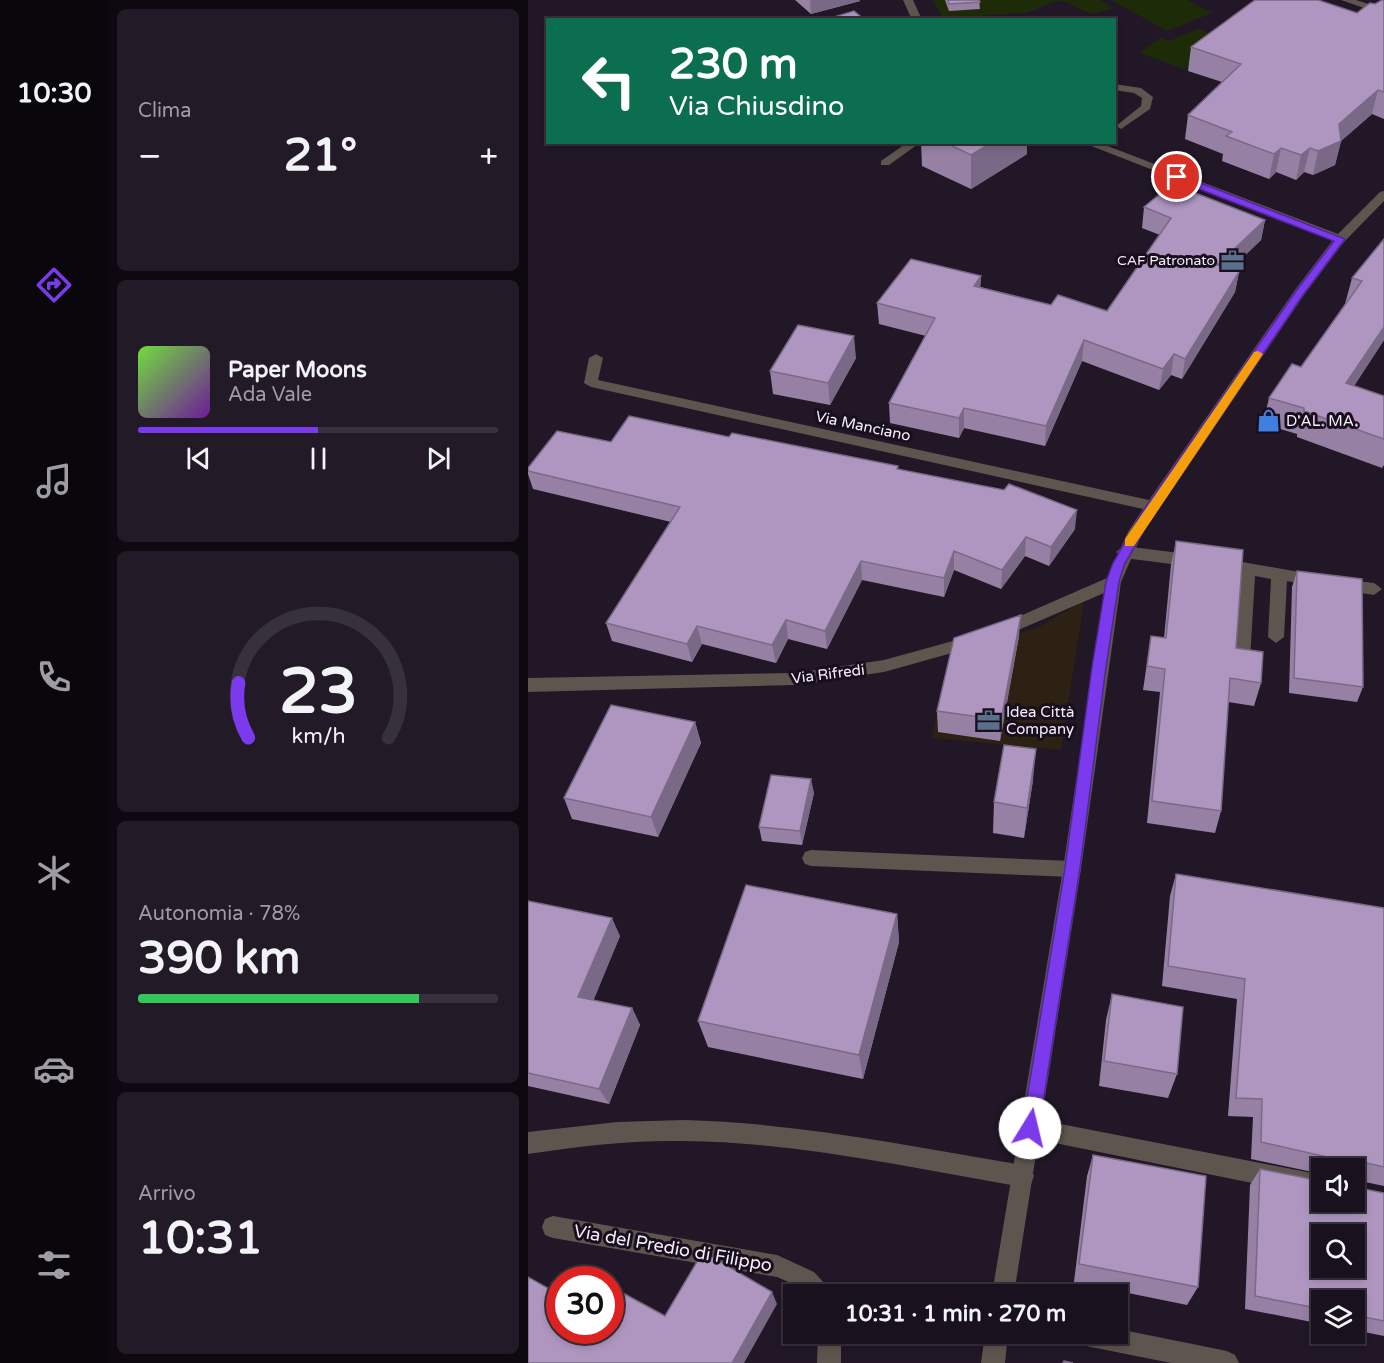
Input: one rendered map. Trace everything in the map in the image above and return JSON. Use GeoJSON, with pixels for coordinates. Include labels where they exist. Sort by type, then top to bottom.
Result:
{"type":"FeatureCollection","features":[{"type":"Feature","properties":{"kind":"street"},"geometry":{"type":"LineString","coordinates":[[908,0],[916,18]]}},
{"type":"Feature","properties":{"kind":"street"},"geometry":{"type":"LineString","coordinates":[[1346,0],[1384,12]]}},
{"type":"Feature","properties":{"kind":"street"},"geometry":{"type":"LineString","coordinates":[[1116,87],[1137,90],[1148,97],[1146,107],[1121,126]]}},
{"type":"Feature","properties":{"kind":"street"},"geometry":{"type":"LineString","coordinates":[[885,163],[913,144]]}},
{"type":"Feature","properties":{"kind":"street"},"geometry":{"type":"LineString","coordinates":[[1091,144],[1340,239]]}},
{"type":"Feature","properties":{"kind":"street"},"geometry":{"type":"LineString","coordinates":[[1006,1284],[1072,868],[1113,582],[1124,552],[1299,293],[1340,239],[1384,194]]}},
{"type":"Feature","properties":{"kind":"street","name":"Via Manciano"},"geometry":{"type":"LineString","coordinates":[[596,358],[591,383],[1154,506]]}},
{"type":"Feature","properties":{"kind":"street"},"geometry":{"type":"LineString","coordinates":[[1124,552],[1248,567],[1279,577],[1374,589]]}},
{"type":"Feature","properties":{"kind":"street"},"geometry":{"type":"LineString","coordinates":[[1242,660],[1248,567]]}},
{"type":"Feature","properties":{"kind":"street"},"geometry":{"type":"LineString","coordinates":[[1276,637],[1279,577]]}},
{"type":"Feature","properties":{"kind":"street","name":"Via Rifredi"},"geometry":{"type":"LineString","coordinates":[[528,685],[784,679],[839,674],[918,658],[982,639],[1113,582]]}},
{"type":"Feature","properties":{"kind":"street"},"geometry":{"type":"LineString","coordinates":[[812,858],[1072,868]]}},
{"type":"Feature","properties":{"kind":"street"},"geometry":{"type":"LineString","coordinates":[[1030,1128],[1311,1184]]}},
{"type":"Feature","properties":{"kind":"street"},"geometry":{"type":"LineString","coordinates":[[528,1143],[634,1131],[716,1131],[775,1136],[1023,1176]]}},
{"type":"Feature","properties":{"kind":"street","name":"Via del Predio di Filippo"},"geometry":{"type":"LineString","coordinates":[[553,1227],[777,1266],[791,1270],[810,1284]]}},
{"type":"Feature","properties":{"kind":"street"},"geometry":{"type":"LineString","coordinates":[[1128,1343],[1227,1363]]}},
{"type":"Feature","properties":{"kind":"street"},"geometry":{"type":"LineString","coordinates":[[829,1363],[830,1344]]}},
{"type":"Feature","properties":{"kind":"street"},"geometry":{"type":"LineString","coordinates":[[993,1363],[996,1344]]}},
{"type":"Feature","properties":{"kind":"shaded area"},"geometry":{"type":"Polygon","coordinates":[[[1084,601],[1061,750],[931,738],[951,655],[1038,627],[1084,601]]]}},
{"type":"Feature","properties":{"kind":"green space"},"geometry":{"type":"Polygon","coordinates":[[[933,0],[1100,0],[1113,8],[1091,14],[1063,1],[1053,2],[1027,13],[974,18],[943,18],[933,0]]]}},
{"type":"Feature","properties":{"kind":"green space"},"geometry":{"type":"Polygon","coordinates":[[[1111,0],[1187,0],[1212,13],[1167,31],[1111,0]]]}},
{"type":"Feature","properties":{"kind":"green space"},"geometry":{"type":"Polygon","coordinates":[[[1198,29],[1225,38],[1184,69],[1139,53],[1160,38],[1169,41],[1198,29]]]}},
{"type":"Feature","properties":{"kind":"building"},"geometry":{"type":"Polygon","coordinates":[[[948,0],[979,0],[980,2],[949,4],[948,0]]]}},
{"type":"Feature","properties":{"kind":"building"},"geometry":{"type":"Polygon","coordinates":[[[1255,0],[1318,0],[1357,13],[1370,3],[1375,4],[1384,0],[1384,92],[1378,90],[1339,124],[1341,141],[1318,151],[1310,148],[1301,155],[1281,148],[1274,154],[1226,136],[1232,132],[1188,115],[1241,64],[1191,47],[1255,0]]]}},
{"type":"Feature","properties":{"kind":"building"},"geometry":{"type":"Polygon","coordinates":[[[854,11],[863,18],[831,18],[854,11]]]}},
{"type":"Feature","properties":{"kind":"building"},"geometry":{"type":"Polygon","coordinates":[[[948,144],[990,144],[971,155],[948,144]]]}},
{"type":"Feature","properties":{"kind":"building"},"geometry":{"type":"Polygon","coordinates":[[[1172,184],[1265,220],[1217,265],[1239,272],[1185,359],[1174,354],[1163,369],[1084,340],[1046,426],[964,408],[959,418],[889,403],[935,318],[877,303],[911,259],[981,276],[974,286],[1051,305],[1058,295],[1107,311],[1171,218],[1144,207],[1172,184]]]}},
{"type":"Feature","properties":{"kind":"building"},"geometry":{"type":"Polygon","coordinates":[[[1384,239],[1384,327],[1346,383],[1384,396],[1384,439],[1304,411],[1304,408],[1269,398],[1292,364],[1301,367],[1362,281],[1352,278],[1384,239]]]}},
{"type":"Feature","properties":{"kind":"building"},"geometry":{"type":"Polygon","coordinates":[[[798,325],[854,336],[828,383],[770,371],[798,325]]]}},
{"type":"Feature","properties":{"kind":"building"},"geometry":{"type":"Polygon","coordinates":[[[629,416],[729,437],[732,433],[1004,490],[1009,484],[1077,510],[1051,547],[1026,537],[1002,570],[954,551],[944,578],[861,561],[825,631],[786,620],[772,645],[697,626],[687,644],[606,623],[680,507],[528,471],[557,431],[611,442],[629,416]]]}},
{"type":"Feature","properties":{"kind":"building"},"geometry":{"type":"Polygon","coordinates":[[[1176,541],[1243,550],[1236,648],[1263,652],[1261,683],[1230,678],[1221,811],[1152,801],[1165,669],[1147,666],[1151,636],[1166,638],[1176,541]]]}},
{"type":"Feature","properties":{"kind":"building"},"geometry":{"type":"Polygon","coordinates":[[[1297,571],[1362,579],[1363,687],[1294,678],[1297,571]]]}},
{"type":"Feature","properties":{"kind":"building"},"geometry":{"type":"Polygon","coordinates":[[[1021,615],[1001,720],[937,711],[954,638],[1021,615]]]}},
{"type":"Feature","properties":{"kind":"building"},"geometry":{"type":"Polygon","coordinates":[[[611,705],[695,722],[651,817],[564,798],[611,705]]]}},
{"type":"Feature","properties":{"kind":"building"},"geometry":{"type":"Polygon","coordinates":[[[1004,745],[1036,749],[1027,808],[994,802],[1004,745]]]}},
{"type":"Feature","properties":{"kind":"building"},"geometry":{"type":"Polygon","coordinates":[[[771,775],[811,779],[800,831],[759,827],[771,775]]]}},
{"type":"Feature","properties":{"kind":"building"},"geometry":{"type":"Polygon","coordinates":[[[1176,874],[1384,908],[1384,1167],[1367,1163],[1365,1166],[1365,1158],[1332,1158],[1261,1142],[1262,1099],[1236,1098],[1245,979],[1168,966],[1176,874]]]}},
{"type":"Feature","properties":{"kind":"building"},"geometry":{"type":"Polygon","coordinates":[[[746,885],[897,914],[859,1055],[698,1021],[746,885]]]}},
{"type":"Feature","properties":{"kind":"building"},"geometry":{"type":"Polygon","coordinates":[[[528,901],[612,918],[578,997],[632,1008],[599,1089],[528,1073],[528,901]]]}},
{"type":"Feature","properties":{"kind":"building"},"geometry":{"type":"Polygon","coordinates":[[[1112,994],[1183,1007],[1177,1074],[1104,1061],[1112,994]]]}},
{"type":"Feature","properties":{"kind":"building"},"geometry":{"type":"Polygon","coordinates":[[[1093,1155],[1206,1176],[1198,1287],[1079,1264],[1093,1155]]]}},
{"type":"Feature","properties":{"kind":"building"},"geometry":{"type":"Polygon","coordinates":[[[1260,1169],[1311,1179],[1311,1212],[1365,1212],[1365,1189],[1384,1193],[1384,1321],[1365,1317],[1365,1290],[1311,1290],[1311,1307],[1255,1296],[1260,1169]]]}},
{"type":"Feature","properties":{"kind":"building"},"geometry":{"type":"Polygon","coordinates":[[[701,1255],[712,1257],[772,1292],[732,1363],[528,1363],[528,1277],[546,1287],[546,1344],[624,1344],[624,1294],[665,1316],[701,1255]]]}},
{"type":"Feature","properties":{"kind":"slow traffic"},"geometry":{"type":"LineString","coordinates":[[1130,542],[1258,354]]}},
{"type":"Feature","properties":{"kind":"place","name":"CAF Patronato"},"geometry":{"type":"Point","coordinates":[1233,260]}},
{"type":"Feature","properties":{"kind":"place","name":"D'AL. MA."},"geometry":{"type":"Point","coordinates":[1268,421]}},
{"type":"Feature","properties":{"kind":"place","name":"Idea Città Company"},"geometry":{"type":"Point","coordinates":[988,721]}},
{"type":"Feature","properties":{"kind":"route"},"geometry":{"type":"LineString","coordinates":[[1030,1128],[1072,868],[1099,667],[1113,582],[1118,565],[1145,517],[1174,478],[1299,293],[1340,239],[1177,177]]}}]}
